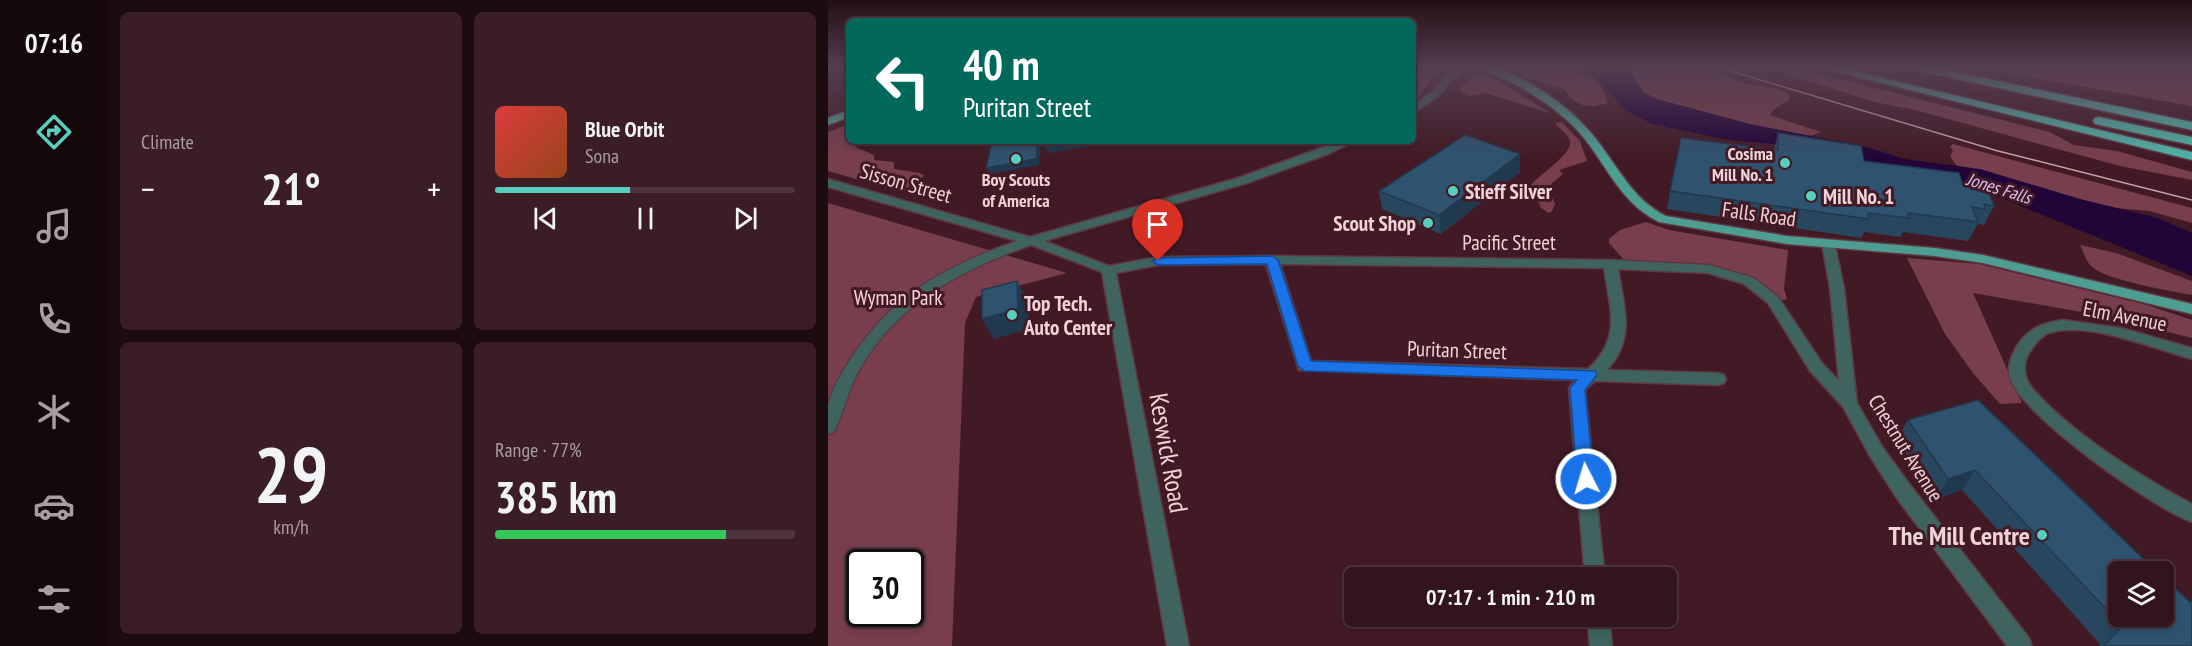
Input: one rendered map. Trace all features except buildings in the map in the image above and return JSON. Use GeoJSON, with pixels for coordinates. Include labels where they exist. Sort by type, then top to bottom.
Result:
{"type":"FeatureCollection","features":[{"type":"Feature","properties":{"kind":"highway"},"geometry":{"type":"LineString","coordinates":[[1947,97],[2192,156]]}},
{"type":"Feature","properties":{"kind":"highway"},"geometry":{"type":"LineString","coordinates":[[1988,97],[2192,141]]}},
{"type":"Feature","properties":{"kind":"highway"},"geometry":{"type":"LineString","coordinates":[[2057,97],[2192,126]]}},
{"type":"Feature","properties":{"kind":"highway"},"geometry":{"type":"LineString","coordinates":[[2097,97],[2192,114]]}},
{"type":"Feature","properties":{"kind":"main road","name":"Falls Road"},"geometry":{"type":"LineString","coordinates":[[1541,97],[1573,121],[1601,152],[1636,205],[1650,214],[1684,224],[1787,240],[1935,252],[1983,259],[2192,309]]}},
{"type":"Feature","properties":{"kind":"main road"},"geometry":{"type":"LineString","coordinates":[[828,122],[846,114]]}},
{"type":"Feature","properties":{"kind":"street"},"geometry":{"type":"LineString","coordinates":[[1416,108],[1431,97]]}},
{"type":"Feature","properties":{"kind":"street"},"geometry":{"type":"LineString","coordinates":[[828,427],[844,382],[858,359],[893,314],[915,296],[968,264],[1029,241],[1252,177],[1342,144]]}},
{"type":"Feature","properties":{"kind":"street","name":"Sisson Street"},"geometry":{"type":"LineString","coordinates":[[828,183],[1029,241],[1079,257],[1108,270]]}},
{"type":"Feature","properties":{"kind":"street","name":"Chestnut Avenue"},"geometry":{"type":"LineString","coordinates":[[1829,244],[1837,288],[1849,403],[1877,453],[1903,491],[2020,646]]}},
{"type":"Feature","properties":{"kind":"street","name":"Pacific Street"},"geometry":{"type":"LineString","coordinates":[[1108,270],[1158,261],[1272,260],[1610,264],[1709,269],[1749,281],[1773,300],[1816,367],[1849,403]]}},
{"type":"Feature","properties":{"kind":"street","name":"Puritan Street"},"geometry":{"type":"LineString","coordinates":[[1272,260],[1305,366],[1718,378]]}},
{"type":"Feature","properties":{"kind":"street"},"geometry":{"type":"LineString","coordinates":[[1594,567],[1577,388],[1612,354],[1617,345],[1618,329],[1610,264]]}},
{"type":"Feature","properties":{"kind":"street","name":"Keswick Road"},"geometry":{"type":"LineString","coordinates":[[1108,270],[1178,646]]}},
{"type":"Feature","properties":{"kind":"street","name":"Elm Avenue"},"geometry":{"type":"LineString","coordinates":[[2192,354],[2170,345],[2109,331],[2049,327],[2038,332],[2021,352],[2016,362],[2016,372],[2029,396],[2102,460],[2132,481],[2192,514]]}},
{"type":"Feature","properties":{"kind":"street"},"geometry":{"type":"LineString","coordinates":[[1599,627],[1601,646]]}},
{"type":"Feature","properties":{"kind":"green space"},"geometry":{"type":"Polygon","coordinates":[[[1499,97],[1524,97],[1550,113],[1499,97]]]}},
{"type":"Feature","properties":{"kind":"green space"},"geometry":{"type":"Polygon","coordinates":[[[1571,97],[1606,97],[1608,103],[1594,106],[1582,105],[1571,97]]]}},
{"type":"Feature","properties":{"kind":"green space"},"geometry":{"type":"Polygon","coordinates":[[[1790,97],[1770,115],[1821,132],[1793,137],[1645,98],[1790,97]]]}},
{"type":"Feature","properties":{"kind":"green space"},"geometry":{"type":"Polygon","coordinates":[[[1859,97],[1911,97],[2050,132],[2074,145],[2117,151],[2192,172],[2192,180],[2120,166],[1919,111],[1859,97]]]}},
{"type":"Feature","properties":{"kind":"green space"},"geometry":{"type":"Polygon","coordinates":[[[2142,97],[2192,97],[2192,106],[2142,97]]]}},
{"type":"Feature","properties":{"kind":"green space"},"geometry":{"type":"Polygon","coordinates":[[[1562,122],[1580,141],[1587,161],[1559,170],[1563,174],[1551,184],[1551,195],[1555,204],[1549,213],[1541,208],[1531,185],[1561,158],[1569,147],[1568,136],[1555,123],[1562,122]]]}},
{"type":"Feature","properties":{"kind":"green space"},"geometry":{"type":"Polygon","coordinates":[[[846,125],[846,144],[856,144],[855,147],[874,155],[874,160],[894,162],[894,169],[920,173],[924,176],[913,186],[898,191],[828,171],[828,132],[846,125]]]}},
{"type":"Feature","properties":{"kind":"green space"},"geometry":{"type":"Polygon","coordinates":[[[1953,144],[2192,208],[2192,223],[2150,211],[2102,207],[2004,181],[1956,165],[1950,156],[1953,151],[1950,146],[1953,144]]]}},
{"type":"Feature","properties":{"kind":"green space","name":"Wyman Park"},"geometry":{"type":"Polygon","coordinates":[[[828,203],[1067,273],[976,297],[965,323],[952,646],[828,646],[828,203]]]}},
{"type":"Feature","properties":{"kind":"green space"},"geometry":{"type":"Polygon","coordinates":[[[1646,222],[1669,230],[1788,250],[1784,289],[1787,299],[1779,301],[1756,284],[1729,270],[1700,265],[1626,262],[1609,243],[1609,239],[1620,230],[1646,222]]]}},
{"type":"Feature","properties":{"kind":"green space"},"geometry":{"type":"Polygon","coordinates":[[[2080,245],[2116,253],[2192,281],[2192,295],[2109,276],[2089,264],[2080,245]]]}},
{"type":"Feature","properties":{"kind":"green space"},"geometry":{"type":"Polygon","coordinates":[[[1907,258],[1979,264],[2147,305],[2192,320],[2192,338],[2104,316],[1973,293],[2022,403],[2000,404],[1973,373],[1945,334],[1907,258]]]}},
{"type":"Feature","properties":{"kind":"water","name":"Jones Falls"},"geometry":{"type":"Polygon","coordinates":[[[1614,97],[1653,97],[1750,124],[1867,147],[1904,159],[1980,169],[2080,199],[2158,218],[2192,233],[2192,276],[1969,185],[1803,147],[1728,140],[1652,124],[1623,109],[1614,97]]]}},
{"type":"Feature","properties":{"kind":"tram line"},"geometry":{"type":"LineString","coordinates":[[1818,97],[1998,151],[2192,200]]}},
{"type":"Feature","properties":{"kind":"place","name":"Boy Scouts of America"},"geometry":{"type":"Point","coordinates":[1016,159]}},
{"type":"Feature","properties":{"kind":"place","name":"Cosima Mill No. 1"},"geometry":{"type":"Point","coordinates":[1785,163]}},
{"type":"Feature","properties":{"kind":"place","name":"Stieff Silver"},"geometry":{"type":"Point","coordinates":[1453,191]}},
{"type":"Feature","properties":{"kind":"place","name":"Mill No. 1"},"geometry":{"type":"Point","coordinates":[1811,196]}},
{"type":"Feature","properties":{"kind":"place","name":"Scout Shop"},"geometry":{"type":"Point","coordinates":[1428,223]}},
{"type":"Feature","properties":{"kind":"place","name":"Top Tech. Auto Center"},"geometry":{"type":"Point","coordinates":[1012,315]}},
{"type":"Feature","properties":{"kind":"place","name":"The Mill Centre"},"geometry":{"type":"Point","coordinates":[2042,535]}},
{"type":"Feature","properties":{"kind":"route"},"geometry":{"type":"LineString","coordinates":[[1158,261],[1272,260],[1305,366],[1590,375],[1577,388],[1586,479]]}}]}
